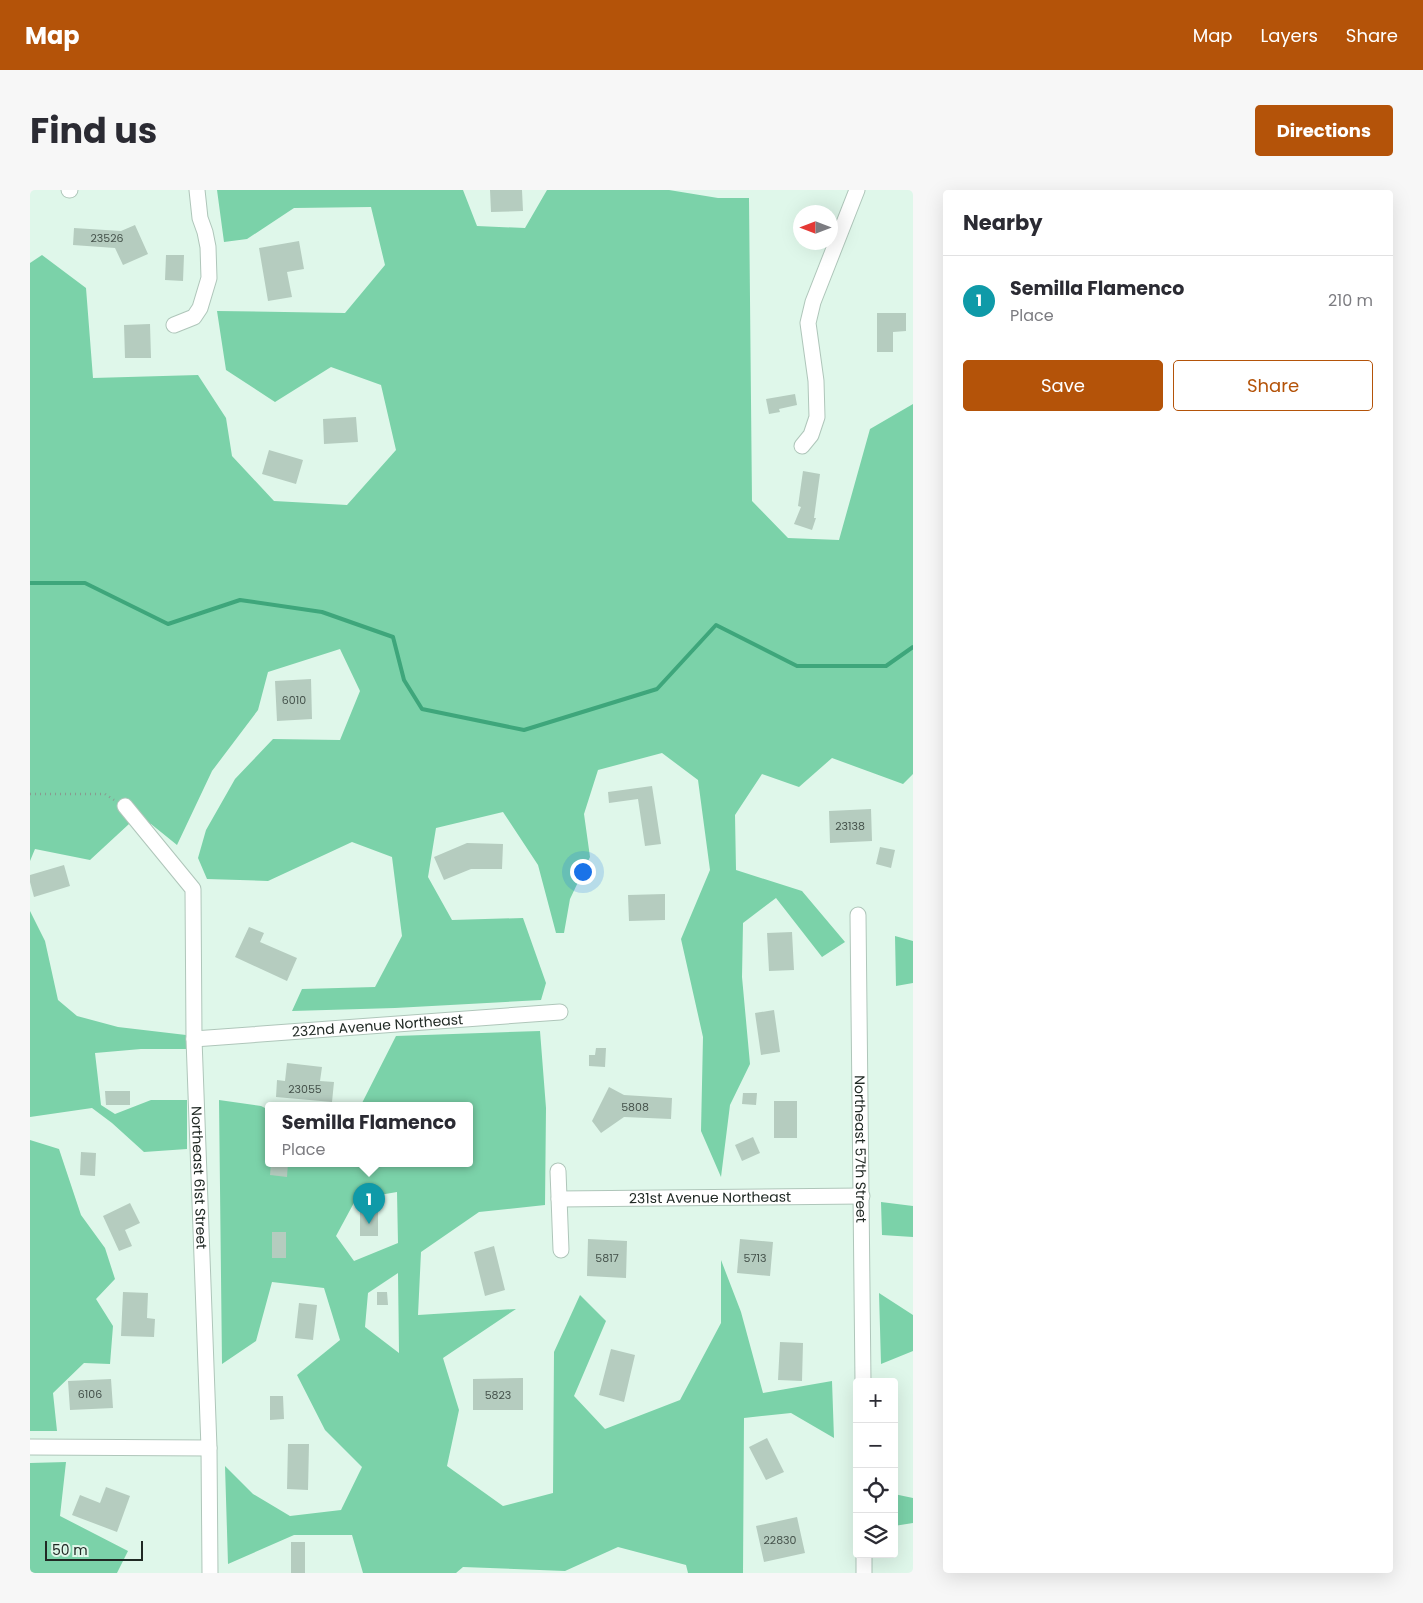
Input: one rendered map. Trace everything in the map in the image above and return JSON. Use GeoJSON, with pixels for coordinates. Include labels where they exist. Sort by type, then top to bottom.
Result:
{"type":"FeatureCollection","features":[{"type":"Feature","properties":{"kind":"street"},"geometry":{"type":"LineString","coordinates":[[174,326],[194,317],[200,308],[210,278],[208,247],[200,218],[197,190]]}},
{"type":"Feature","properties":{"kind":"street"},"geometry":{"type":"LineString","coordinates":[[802,446],[811,435],[816,417],[816,381],[808,323],[813,302],[857,190]]}},
{"type":"Feature","properties":{"kind":"street","name":"Northeast 61st Street"},"geometry":{"type":"LineString","coordinates":[[126,806],[193,889],[194,1039],[209,1448],[210,1573]]}},
{"type":"Feature","properties":{"kind":"street","name":"Northeast 57th Street"},"geometry":{"type":"LineString","coordinates":[[858,915],[863,1378]]}},
{"type":"Feature","properties":{"kind":"street","name":"232nd Avenue Northeast"},"geometry":{"type":"LineString","coordinates":[[194,1039],[560,1012]]}},
{"type":"Feature","properties":{"kind":"street"},"geometry":{"type":"LineString","coordinates":[[558,1171],[561,1250]]}},
{"type":"Feature","properties":{"kind":"street","name":"231st Avenue Northeast"},"geometry":{"type":"LineString","coordinates":[[559,1199],[862,1196]]}},
{"type":"Feature","properties":{"kind":"street"},"geometry":{"type":"LineString","coordinates":[[30,1447],[209,1448]]}},
{"type":"Feature","properties":{"kind":"street"},"geometry":{"type":"LineString","coordinates":[[864,1558],[864,1573]]}},
{"type":"Feature","properties":{"kind":"path"},"geometry":{"type":"LineString","coordinates":[[30,794],[105,794],[126,806]]}},
{"type":"Feature","properties":{"kind":"green space"},"geometry":{"type":"Polygon","coordinates":[[[217,190],[463,190],[477,226],[525,228],[547,190],[669,190],[718,198],[749,198],[752,501],[788,538],[839,540],[870,429],[913,404],[913,774],[903,784],[832,758],[799,787],[762,774],[735,815],[736,870],[802,891],[845,942],[822,957],[776,898],[743,923],[742,977],[750,1064],[730,1105],[721,1177],[701,1131],[703,1037],[681,939],[710,870],[698,780],[662,753],[598,770],[584,814],[590,857],[570,899],[564,933],[556,933],[538,865],[503,812],[436,828],[428,877],[452,920],[523,918],[546,983],[541,1000],[395,1008],[292,1011],[302,989],[375,987],[402,936],[392,857],[352,842],[268,881],[207,879],[198,858],[206,830],[235,779],[273,739],[340,740],[360,691],[340,649],[268,672],[258,710],[212,771],[177,845],[151,824],[129,824],[90,860],[35,849],[30,861],[30,263],[42,255],[86,288],[93,378],[198,375],[226,418],[232,456],[274,501],[347,505],[396,450],[381,385],[331,367],[275,402],[226,370],[217,311],[345,313],[385,265],[371,207],[294,208],[247,239],[224,242],[217,190]]]}},
{"type":"Feature","properties":{"kind":"green space"},"geometry":{"type":"Polygon","coordinates":[[[30,911],[45,941],[58,1000],[77,1016],[118,1027],[186,1035],[186,1049],[141,1049],[95,1053],[101,1105],[115,1114],[151,1100],[187,1100],[187,1149],[144,1152],[92,1108],[30,1117],[30,911]]]}},
{"type":"Feature","properties":{"kind":"green space"},"geometry":{"type":"Polygon","coordinates":[[[895,936],[913,941],[913,983],[896,986],[895,936]]]}},
{"type":"Feature","properties":{"kind":"green space"},"geometry":{"type":"Polygon","coordinates":[[[540,1031],[546,1108],[545,1205],[479,1212],[421,1252],[418,1315],[516,1309],[443,1358],[459,1410],[447,1466],[503,1506],[553,1493],[554,1352],[580,1295],[606,1321],[574,1396],[605,1429],[680,1400],[721,1323],[721,1260],[741,1312],[763,1393],[832,1381],[834,1438],[791,1413],[744,1418],[743,1573],[688,1573],[686,1565],[618,1547],[565,1571],[463,1567],[456,1573],[363,1573],[352,1535],[294,1535],[228,1564],[225,1466],[253,1494],[290,1516],[341,1510],[362,1467],[325,1430],[297,1375],[340,1340],[324,1288],[272,1282],[256,1341],[222,1364],[219,1100],[265,1108],[265,1167],[473,1167],[473,1102],[363,1102],[396,1036],[540,1031]],[[397,1192],[356,1199],[336,1236],[354,1261],[398,1243],[397,1192]],[[398,1273],[368,1293],[365,1327],[399,1353],[398,1273]]]}},
{"type":"Feature","properties":{"kind":"green space"},"geometry":{"type":"Polygon","coordinates":[[[30,1140],[59,1149],[81,1215],[105,1248],[115,1279],[96,1299],[113,1326],[110,1364],[84,1363],[53,1393],[57,1431],[30,1431],[30,1140]]]}},
{"type":"Feature","properties":{"kind":"green space"},"geometry":{"type":"Polygon","coordinates":[[[881,1202],[913,1206],[913,1237],[882,1235],[881,1202]]]}},
{"type":"Feature","properties":{"kind":"green space"},"geometry":{"type":"Polygon","coordinates":[[[879,1293],[913,1315],[913,1351],[881,1364],[879,1293]]]}},
{"type":"Feature","properties":{"kind":"green space"},"geometry":{"type":"Polygon","coordinates":[[[66,1462],[60,1516],[128,1551],[117,1573],[30,1573],[30,1463],[66,1462]]]}},
{"type":"Feature","properties":{"kind":"green space"},"geometry":{"type":"Polygon","coordinates":[[[898,1495],[913,1498],[913,1523],[898,1525],[898,1495]]]}},
{"type":"Feature","properties":{"kind":"building"},"geometry":{"type":"Polygon","coordinates":[[[490,190],[522,190],[523,211],[491,212],[490,190]]]}},
{"type":"Feature","properties":{"kind":"building"},"geometry":{"type":"Polygon","coordinates":[[[135,225],[148,254],[123,265],[115,248],[73,245],[74,228],[121,231],[135,225]]]}},
{"type":"Feature","properties":{"kind":"building"},"geometry":{"type":"Polygon","coordinates":[[[299,241],[304,269],[287,272],[292,297],[268,301],[259,248],[299,241]]]}},
{"type":"Feature","properties":{"kind":"building"},"geometry":{"type":"Polygon","coordinates":[[[166,255],[184,255],[183,281],[165,280],[166,255]]]}},
{"type":"Feature","properties":{"kind":"building"},"geometry":{"type":"Polygon","coordinates":[[[877,313],[906,313],[906,331],[893,332],[893,352],[877,352],[877,313]]]}},
{"type":"Feature","properties":{"kind":"building"},"geometry":{"type":"Polygon","coordinates":[[[150,324],[151,358],[125,358],[124,325],[150,324]]]}},
{"type":"Feature","properties":{"kind":"building"},"geometry":{"type":"Polygon","coordinates":[[[795,394],[797,405],[779,409],[780,412],[769,414],[766,399],[795,394]]]}},
{"type":"Feature","properties":{"kind":"building"},"geometry":{"type":"Polygon","coordinates":[[[356,417],[358,442],[324,444],[323,419],[356,417]]]}},
{"type":"Feature","properties":{"kind":"building"},"geometry":{"type":"Polygon","coordinates":[[[269,450],[303,460],[296,484],[262,474],[269,450]]]}},
{"type":"Feature","properties":{"kind":"building"},"geometry":{"type":"Polygon","coordinates":[[[803,471],[820,474],[814,518],[816,518],[812,530],[794,524],[801,507],[798,506],[803,471]]]}},
{"type":"Feature","properties":{"kind":"building"},"geometry":{"type":"Polygon","coordinates":[[[311,679],[312,719],[277,721],[275,681],[311,679]]]}},
{"type":"Feature","properties":{"kind":"building"},"geometry":{"type":"Polygon","coordinates":[[[652,786],[661,844],[645,846],[638,799],[609,803],[608,792],[652,786]]]}},
{"type":"Feature","properties":{"kind":"building"},"geometry":{"type":"Polygon","coordinates":[[[871,809],[872,841],[830,843],[829,811],[871,809]]]}},
{"type":"Feature","properties":{"kind":"building"},"geometry":{"type":"Polygon","coordinates":[[[467,843],[503,844],[502,869],[471,869],[444,880],[434,857],[467,843]]]}},
{"type":"Feature","properties":{"kind":"building"},"geometry":{"type":"Polygon","coordinates":[[[880,847],[895,850],[891,868],[876,864],[880,847]]]}},
{"type":"Feature","properties":{"kind":"building"},"geometry":{"type":"Polygon","coordinates":[[[64,865],[70,886],[34,897],[30,875],[64,865]]]}},
{"type":"Feature","properties":{"kind":"building"},"geometry":{"type":"Polygon","coordinates":[[[665,894],[665,920],[629,921],[628,895],[665,894]]]}},
{"type":"Feature","properties":{"kind":"building"},"geometry":{"type":"Polygon","coordinates":[[[249,927],[264,933],[260,942],[297,958],[287,981],[235,957],[249,927]]]}},
{"type":"Feature","properties":{"kind":"building"},"geometry":{"type":"Polygon","coordinates":[[[792,932],[794,970],[769,971],[767,933],[792,932]]]}},
{"type":"Feature","properties":{"kind":"building"},"geometry":{"type":"Polygon","coordinates":[[[774,1010],[780,1052],[761,1055],[755,1013],[774,1010]]]}},
{"type":"Feature","properties":{"kind":"building"},"geometry":{"type":"Polygon","coordinates":[[[596,1048],[606,1048],[605,1067],[589,1066],[589,1055],[595,1055],[596,1048]]]}},
{"type":"Feature","properties":{"kind":"building"},"geometry":{"type":"Polygon","coordinates":[[[287,1063],[322,1067],[320,1081],[334,1082],[332,1102],[276,1097],[277,1080],[285,1081],[287,1063]]]}},
{"type":"Feature","properties":{"kind":"building"},"geometry":{"type":"Polygon","coordinates":[[[609,1087],[624,1095],[672,1098],[671,1119],[624,1117],[601,1133],[592,1121],[609,1087]]]}},
{"type":"Feature","properties":{"kind":"building"},"geometry":{"type":"Polygon","coordinates":[[[105,1091],[130,1091],[130,1105],[106,1105],[105,1091]]]}},
{"type":"Feature","properties":{"kind":"building"},"geometry":{"type":"Polygon","coordinates":[[[743,1093],[757,1093],[756,1105],[742,1104],[743,1093]]]}},
{"type":"Feature","properties":{"kind":"building"},"geometry":{"type":"Polygon","coordinates":[[[774,1101],[797,1101],[797,1138],[774,1138],[774,1101]]]}},
{"type":"Feature","properties":{"kind":"building"},"geometry":{"type":"Polygon","coordinates":[[[753,1137],[760,1153],[742,1161],[735,1145],[753,1137]]]}},
{"type":"Feature","properties":{"kind":"building"},"geometry":{"type":"Polygon","coordinates":[[[81,1152],[96,1153],[95,1176],[80,1175],[81,1152]]]}},
{"type":"Feature","properties":{"kind":"building"},"geometry":{"type":"Polygon","coordinates":[[[271,1167],[288,1167],[287,1177],[270,1175],[271,1167]]]}},
{"type":"Feature","properties":{"kind":"building"},"geometry":{"type":"Polygon","coordinates":[[[130,1203],[140,1223],[125,1230],[132,1246],[119,1251],[103,1216],[130,1203]]]}},
{"type":"Feature","properties":{"kind":"building"},"geometry":{"type":"Polygon","coordinates":[[[360,1212],[378,1212],[378,1236],[360,1236],[360,1212]]]}},
{"type":"Feature","properties":{"kind":"building"},"geometry":{"type":"Polygon","coordinates":[[[272,1232],[286,1232],[286,1258],[272,1258],[272,1232]]]}},
{"type":"Feature","properties":{"kind":"building"},"geometry":{"type":"Polygon","coordinates":[[[588,1239],[627,1241],[626,1278],[587,1276],[588,1239]]]}},
{"type":"Feature","properties":{"kind":"building"},"geometry":{"type":"Polygon","coordinates":[[[740,1239],[773,1242],[770,1276],[737,1273],[740,1239]]]}},
{"type":"Feature","properties":{"kind":"building"},"geometry":{"type":"Polygon","coordinates":[[[494,1246],[505,1290],[485,1296],[474,1252],[494,1246]]]}},
{"type":"Feature","properties":{"kind":"building"},"geometry":{"type":"Polygon","coordinates":[[[123,1292],[148,1293],[147,1318],[155,1319],[154,1337],[121,1336],[123,1292]]]}},
{"type":"Feature","properties":{"kind":"building"},"geometry":{"type":"Polygon","coordinates":[[[377,1292],[387,1292],[388,1305],[377,1305],[377,1292]]]}},
{"type":"Feature","properties":{"kind":"building"},"geometry":{"type":"Polygon","coordinates":[[[299,1303],[317,1305],[313,1340],[295,1338],[299,1303]]]}},
{"type":"Feature","properties":{"kind":"building"},"geometry":{"type":"Polygon","coordinates":[[[780,1342],[803,1343],[802,1381],[778,1380],[780,1342]]]}},
{"type":"Feature","properties":{"kind":"building"},"geometry":{"type":"Polygon","coordinates":[[[611,1349],[635,1355],[624,1402],[599,1395],[611,1349]]]}},
{"type":"Feature","properties":{"kind":"building"},"geometry":{"type":"Polygon","coordinates":[[[523,1378],[523,1410],[473,1410],[473,1379],[523,1378]]]}},
{"type":"Feature","properties":{"kind":"building"},"geometry":{"type":"Polygon","coordinates":[[[111,1379],[113,1408],[70,1410],[68,1381],[111,1379]]]}},
{"type":"Feature","properties":{"kind":"building"},"geometry":{"type":"Polygon","coordinates":[[[270,1396],[283,1396],[284,1419],[270,1420],[270,1396]]]}},
{"type":"Feature","properties":{"kind":"building"},"geometry":{"type":"Polygon","coordinates":[[[767,1438],[784,1472],[766,1480],[749,1447],[767,1438]]]}},
{"type":"Feature","properties":{"kind":"building"},"geometry":{"type":"Polygon","coordinates":[[[288,1444],[309,1444],[308,1490],[287,1489],[288,1444]]]}},
{"type":"Feature","properties":{"kind":"building"},"geometry":{"type":"Polygon","coordinates":[[[106,1487],[130,1496],[117,1532],[72,1515],[80,1495],[100,1503],[106,1487]]]}},
{"type":"Feature","properties":{"kind":"building"},"geometry":{"type":"Polygon","coordinates":[[[797,1517],[805,1553],[764,1562],[756,1526],[797,1517]]]}},
{"type":"Feature","properties":{"kind":"building"},"geometry":{"type":"Polygon","coordinates":[[[291,1542],[305,1542],[305,1573],[291,1573],[291,1542]]]}},
{"type":"Feature","properties":{"kind":"waterway"},"geometry":{"type":"LineString","coordinates":[[30,583],[85,583],[168,624],[240,600],[322,612],[393,637],[404,680],[422,709],[524,730],[657,689],[716,625],[797,666],[886,666],[913,647]]}},
{"type":"Feature","properties":{"kind":"place","name":"Semilla Flamenco"},"geometry":{"type":"Point","coordinates":[369,1224]}}]}
